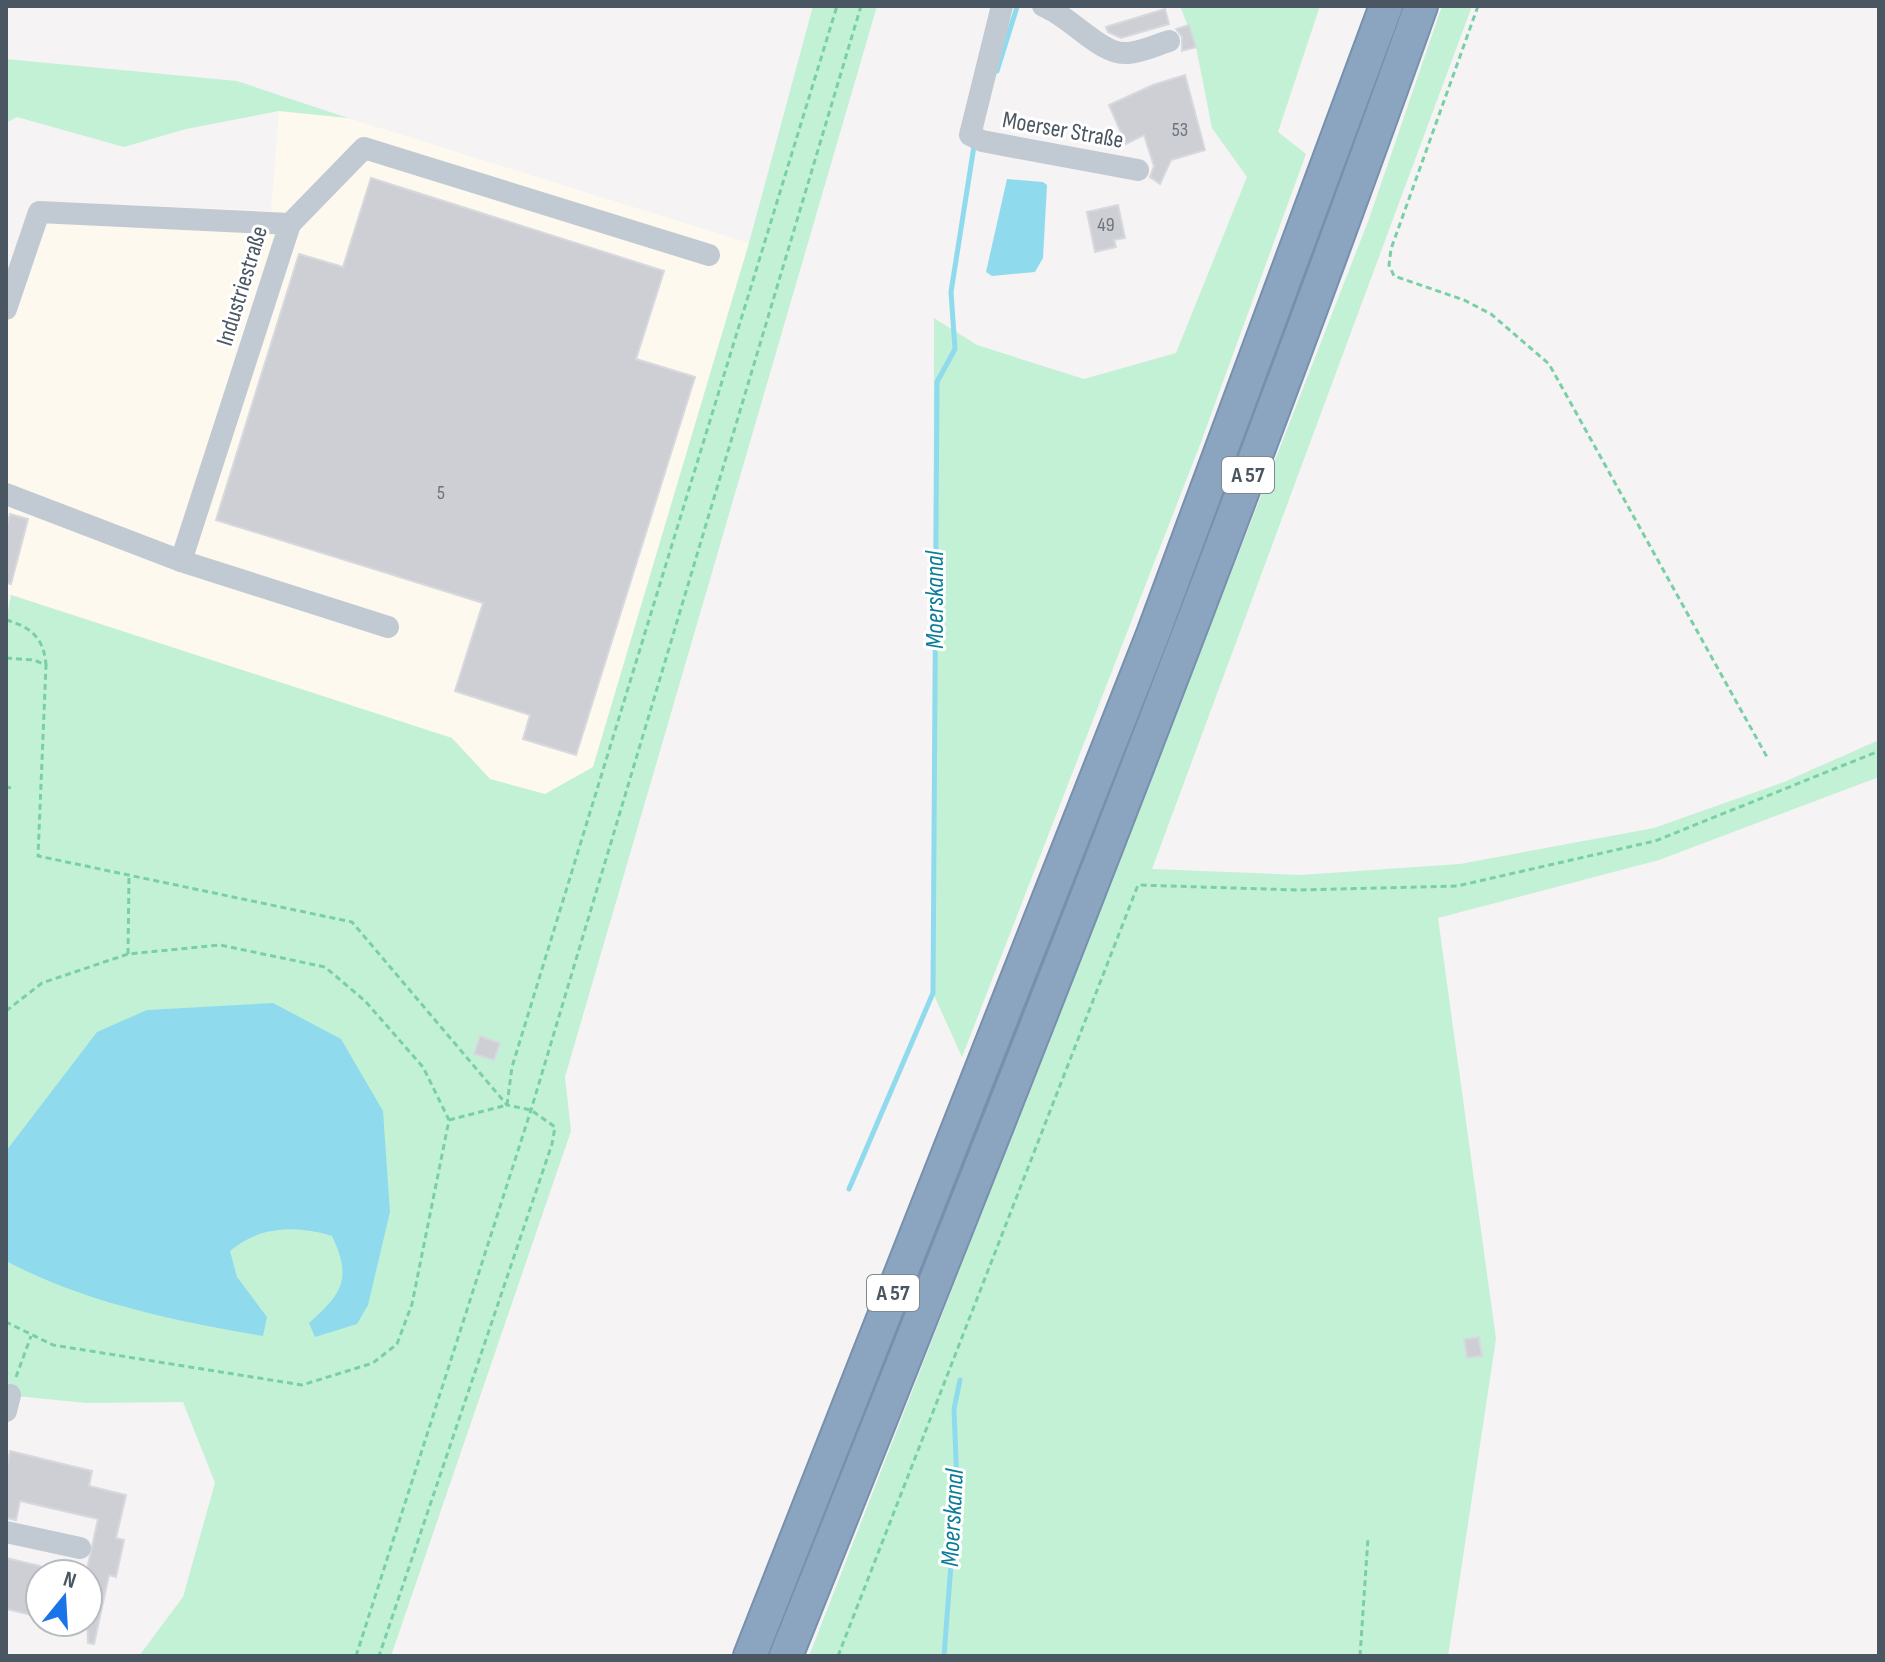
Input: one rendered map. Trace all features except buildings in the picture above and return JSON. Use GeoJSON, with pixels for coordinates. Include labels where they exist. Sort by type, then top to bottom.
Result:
{"type":"FeatureCollection","features":[{"type":"Feature","properties":{"kind":"highway","name":"A 57"},"geometry":{"type":"LineString","coordinates":[[750,1656],[1153,634],[1386,6]]}},
{"type":"Feature","properties":{"kind":"highway","name":"A 57"},"geometry":{"type":"LineString","coordinates":[[786,1656],[1183,649],[1328,265],[1421,6]]}},
{"type":"Feature","properties":{"kind":"street","name":"Moerser Straße"},"geometry":{"type":"LineString","coordinates":[[1002,6],[976,138],[1138,170]]}},
{"type":"Feature","properties":{"kind":"street"},"geometry":{"type":"LineString","coordinates":[[1043,6],[1078,25],[1094,42],[1110,50],[1125,54],[1169,41]]}},
{"type":"Feature","properties":{"kind":"street"},"geometry":{"type":"LineString","coordinates":[[290,224],[364,148],[709,255]]}},
{"type":"Feature","properties":{"kind":"street","name":"Industriestraße"},"geometry":{"type":"LineString","coordinates":[[6,309],[39,212],[290,224],[181,561]]}},
{"type":"Feature","properties":{"kind":"street"},"geometry":{"type":"LineString","coordinates":[[6,494],[181,561],[388,627]]}},
{"type":"Feature","properties":{"kind":"street"},"geometry":{"type":"LineString","coordinates":[[6,1532],[80,1548]]}},
{"type":"Feature","properties":{"kind":"path"},"geometry":{"type":"LineString","coordinates":[[507,1105],[512,1067],[837,6]]}},
{"type":"Feature","properties":{"kind":"path"},"geometry":{"type":"LineString","coordinates":[[356,1656],[531,1110],[861,6]]}},
{"type":"Feature","properties":{"kind":"path"},"geometry":{"type":"LineString","coordinates":[[1478,6],[1391,249],[1389,265],[1394,276],[1464,300],[1491,314],[1549,364],[1767,757]]}},
{"type":"Feature","properties":{"kind":"path"},"geometry":{"type":"LineString","coordinates":[[6,620],[30,629],[45,651],[38,856],[352,922],[507,1105]]}},
{"type":"Feature","properties":{"kind":"path"},"geometry":{"type":"LineString","coordinates":[[6,658],[34,660],[46,665]]}},
{"type":"Feature","properties":{"kind":"path"},"geometry":{"type":"LineString","coordinates":[[838,1656],[1138,885],[1298,890],[1457,886],[1655,841],[1879,751]]}},
{"type":"Feature","properties":{"kind":"path"},"geometry":{"type":"LineString","coordinates":[[128,954],[129,875]]}},
{"type":"Feature","properties":{"kind":"path"},"geometry":{"type":"LineString","coordinates":[[6,1011],[42,983],[128,954],[220,945],[325,967],[365,1001],[423,1067],[449,1120],[412,1304],[397,1344],[373,1363],[302,1385],[53,1345],[6,1322]]}},
{"type":"Feature","properties":{"kind":"path"},"geometry":{"type":"LineString","coordinates":[[379,1656],[552,1144],[555,1127],[531,1110],[507,1105],[449,1120]]}},
{"type":"Feature","properties":{"kind":"path"},"geometry":{"type":"LineString","coordinates":[[8,1403],[31,1336]]}},
{"type":"Feature","properties":{"kind":"path"},"geometry":{"type":"LineString","coordinates":[[1360,1656],[1368,1538]]}},
{"type":"Feature","properties":{"kind":"shaded area"},"geometry":{"type":"Polygon","coordinates":[[[279,111],[348,118],[749,243],[593,767],[545,794],[490,779],[452,738],[6,593],[6,279],[34,201],[271,211],[279,111]]]}},
{"type":"Feature","properties":{"kind":"green space"},"geometry":{"type":"Polygon","coordinates":[[[813,6],[877,6],[565,1077],[571,1131],[391,1656],[139,1656],[183,1597],[215,1483],[183,1402],[86,1403],[6,1395],[6,622],[11,595],[452,738],[490,779],[545,794],[593,767],[749,243],[813,6]]]}},
{"type":"Feature","properties":{"kind":"green space"},"geometry":{"type":"Polygon","coordinates":[[[1180,6],[1320,6],[1278,132],[1306,154],[1201,442],[962,1057],[933,993],[934,318],[977,345],[1084,379],[1176,353],[1247,177],[1212,128],[1196,47],[1180,6]]]}},
{"type":"Feature","properties":{"kind":"green space"},"geometry":{"type":"Polygon","coordinates":[[[1442,6],[1472,6],[1152,869],[1300,875],[1460,864],[1654,828],[1784,782],[1879,740],[1879,777],[1659,860],[1438,918],[1496,1339],[1448,1656],[809,1656],[1369,219],[1442,6]]]}},
{"type":"Feature","properties":{"kind":"green space"},"geometry":{"type":"Polygon","coordinates":[[[6,59],[237,81],[348,118],[279,111],[186,129],[124,147],[17,117],[6,123],[6,59]]]}},
{"type":"Feature","properties":{"kind":"water"},"geometry":{"type":"Polygon","coordinates":[[[1007,179],[1047,185],[1043,258],[1035,272],[992,276],[986,272],[1007,179]]]}},
{"type":"Feature","properties":{"kind":"water"},"geometry":{"type":"Polygon","coordinates":[[[273,1003],[341,1039],[383,1111],[390,1212],[368,1305],[357,1324],[315,1337],[309,1323],[330,1303],[341,1284],[342,1274],[342,1263],[332,1236],[318,1232],[292,1229],[266,1232],[230,1251],[237,1277],[267,1317],[263,1336],[132,1309],[36,1276],[6,1261],[6,1151],[97,1032],[147,1010],[273,1003]]]}},
{"type":"Feature","properties":{"kind":"waterway","name":"Moerskanal"},"geometry":{"type":"LineString","coordinates":[[997,71],[1017,7]]}},
{"type":"Feature","properties":{"kind":"waterway","name":"Moerskanal"},"geometry":{"type":"LineString","coordinates":[[849,1189],[933,993],[937,382],[955,349],[951,292],[974,146]]}},
{"type":"Feature","properties":{"kind":"waterway","name":"Moerskanal"},"geometry":{"type":"LineString","coordinates":[[944,1656],[957,1486],[954,1409],[960,1380]]}}]}
